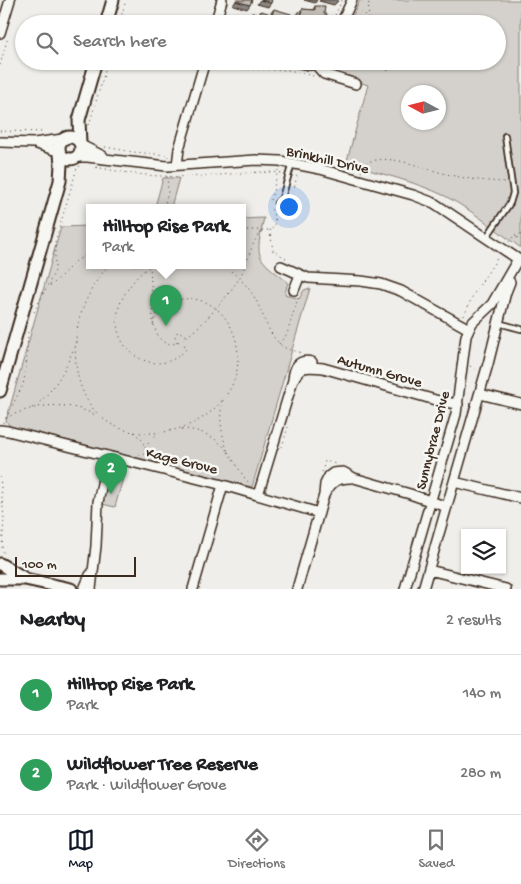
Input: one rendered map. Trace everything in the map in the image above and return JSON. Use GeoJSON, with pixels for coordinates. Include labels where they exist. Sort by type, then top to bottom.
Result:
{"type":"FeatureCollection","features":[{"type":"Feature","properties":{"kind":"street"},"geometry":{"type":"LineString","coordinates":[[0,33],[10,0]]}},
{"type":"Feature","properties":{"kind":"street"},"geometry":{"type":"LineString","coordinates":[[109,15],[113,0]]}},
{"type":"Feature","properties":{"kind":"street"},"geometry":{"type":"LineString","coordinates":[[218,15],[222,0]]}},
{"type":"Feature","properties":{"kind":"street"},"geometry":{"type":"LineString","coordinates":[[60,181],[80,157],[84,123],[94,70]]}},
{"type":"Feature","properties":{"kind":"street"},"geometry":{"type":"LineString","coordinates":[[177,165],[179,149],[206,70]]}},
{"type":"Feature","properties":{"kind":"street"},"geometry":{"type":"LineString","coordinates":[[321,70],[328,76],[356,84]]}},
{"type":"Feature","properties":{"kind":"street"},"geometry":{"type":"LineString","coordinates":[[0,391],[2,374],[60,181],[59,145],[84,123]]}},
{"type":"Feature","properties":{"kind":"street"},"geometry":{"type":"LineString","coordinates":[[0,142],[34,143],[75,138],[81,144]]}},
{"type":"Feature","properties":{"kind":"street"},"geometry":{"type":"LineString","coordinates":[[34,143],[60,153],[65,159],[80,157]]}},
{"type":"Feature","properties":{"kind":"street","name":"Brinkhill Drive"},"geometry":{"type":"LineString","coordinates":[[81,144],[108,159]]}},
{"type":"Feature","properties":{"kind":"street","name":"Brinkhill Drive"},"geometry":{"type":"LineString","coordinates":[[80,157],[145,164],[177,165],[256,160],[292,163],[320,169],[434,203],[504,249],[520,262]]}},
{"type":"Feature","properties":{"kind":"street","name":"Sunnybrae Drive"},"geometry":{"type":"LineString","coordinates":[[405,589],[458,404],[465,327],[492,304],[520,262]]}},
{"type":"Feature","properties":{"kind":"street","name":"Sunnybrae Drive"},"geometry":{"type":"LineString","coordinates":[[423,589],[480,394],[502,308],[510,283],[520,262]]}},
{"type":"Feature","properties":{"kind":"street"},"geometry":{"type":"LineString","coordinates":[[282,266],[308,278],[381,284],[401,291],[465,327]]}},
{"type":"Feature","properties":{"kind":"street"},"geometry":{"type":"LineString","coordinates":[[297,292],[300,275]]}},
{"type":"Feature","properties":{"kind":"street"},"geometry":{"type":"LineString","coordinates":[[492,304],[502,308]]}},
{"type":"Feature","properties":{"kind":"street","name":"Autumn Grove"},"geometry":{"type":"LineString","coordinates":[[258,495],[293,380],[294,370],[296,364],[300,362],[307,361],[323,368],[439,401],[458,404]]}},
{"type":"Feature","properties":{"kind":"street"},"geometry":{"type":"LineString","coordinates":[[480,394],[521,404]]}},
{"type":"Feature","properties":{"kind":"street","name":"Kage Grove"},"geometry":{"type":"LineString","coordinates":[[3,427],[223,485],[319,513]]}},
{"type":"Feature","properties":{"kind":"street"},"geometry":{"type":"LineString","coordinates":[[91,589],[91,573],[96,546],[98,502],[108,456]]}},
{"type":"Feature","properties":{"kind":"street"},"geometry":{"type":"LineString","coordinates":[[297,589],[324,495],[326,480],[333,473],[343,472],[354,478],[448,504]]}},
{"type":"Feature","properties":{"kind":"street"},"geometry":{"type":"LineString","coordinates":[[454,482],[521,498]]}},
{"type":"Feature","properties":{"kind":"street"},"geometry":{"type":"LineString","coordinates":[[193,589],[223,485]]}},
{"type":"Feature","properties":{"kind":"street"},"geometry":{"type":"LineString","coordinates":[[0,564],[26,578],[71,589]]}},
{"type":"Feature","properties":{"kind":"street"},"geometry":{"type":"LineString","coordinates":[[429,570],[506,589]]}},
{"type":"Feature","properties":{"kind":"street"},"geometry":{"type":"LineString","coordinates":[[84,589],[91,573]]}},
{"type":"Feature","properties":{"kind":"street"},"geometry":{"type":"LineString","coordinates":[[0,579],[26,578]]}},
{"type":"Feature","properties":{"kind":"lane"},"geometry":{"type":"LineString","coordinates":[[486,238],[510,203],[513,192],[505,136]]}},
{"type":"Feature","properties":{"kind":"lane"},"geometry":{"type":"LineString","coordinates":[[277,203],[282,198],[292,163]]}},
{"type":"Feature","properties":{"kind":"lane"},"geometry":{"type":"LineString","coordinates":[[498,323],[521,329]]}},
{"type":"Feature","properties":{"kind":"path"},"geometry":{"type":"LineString","coordinates":[[122,15],[126,0]]}},
{"type":"Feature","properties":{"kind":"path"},"geometry":{"type":"LineString","coordinates":[[335,15],[342,0]]}},
{"type":"Feature","properties":{"kind":"path"},"geometry":{"type":"LineString","coordinates":[[351,4],[367,15],[369,0]]}},
{"type":"Feature","properties":{"kind":"path"},"geometry":{"type":"LineString","coordinates":[[84,123],[105,70]]}},
{"type":"Feature","properties":{"kind":"path"},"geometry":{"type":"LineString","coordinates":[[237,70],[289,70],[322,78],[336,70]]}},
{"type":"Feature","properties":{"kind":"path"},"geometry":{"type":"LineString","coordinates":[[0,132],[51,133]]}},
{"type":"Feature","properties":{"kind":"path"},"geometry":{"type":"LineString","coordinates":[[33,313],[55,272],[55,242],[77,168],[84,164],[80,157]]}},
{"type":"Feature","properties":{"kind":"path"},"geometry":{"type":"LineString","coordinates":[[359,180],[364,164],[382,160],[405,161],[441,173],[472,180],[512,182]]}},
{"type":"Feature","properties":{"kind":"path"},"geometry":{"type":"LineString","coordinates":[[275,220],[287,210],[298,176]]}},
{"type":"Feature","properties":{"kind":"path"},"geometry":{"type":"LineString","coordinates":[[246,265],[255,238],[263,230]]}},
{"type":"Feature","properties":{"kind":"path"},"geometry":{"type":"LineString","coordinates":[[504,249],[513,237],[521,234]]}},
{"type":"Feature","properties":{"kind":"path"},"geometry":{"type":"LineString","coordinates":[[513,237],[521,238]]}},
{"type":"Feature","properties":{"kind":"path"},"geometry":{"type":"LineString","coordinates":[[49,285],[52,285],[77,260],[86,256]]}},
{"type":"Feature","properties":{"kind":"path"},"geometry":{"type":"LineString","coordinates":[[465,327],[473,295],[496,260]]}},
{"type":"Feature","properties":{"kind":"path"},"geometry":{"type":"LineString","coordinates":[[98,416],[92,410],[81,386],[76,356],[85,303],[93,287],[106,269]]}},
{"type":"Feature","properties":{"kind":"path"},"geometry":{"type":"LineString","coordinates":[[146,269],[136,278],[122,299],[116,321],[122,343],[140,358],[157,362],[172,359],[184,352],[186,346],[183,340]]}},
{"type":"Feature","properties":{"kind":"path"},"geometry":{"type":"LineString","coordinates":[[150,269],[155,332],[162,341],[169,344],[178,343],[183,340],[217,308],[240,278],[244,269]]}},
{"type":"Feature","properties":{"kind":"path"},"geometry":{"type":"LineString","coordinates":[[228,269],[240,278],[257,301],[267,326],[279,344],[285,348],[309,355]]}},
{"type":"Feature","properties":{"kind":"path"},"geometry":{"type":"LineString","coordinates":[[279,344],[287,334],[297,292]]}},
{"type":"Feature","properties":{"kind":"path"},"geometry":{"type":"LineString","coordinates":[[31,408],[66,405],[84,410],[110,424],[134,432],[159,433],[179,429],[207,416],[223,399],[233,384],[236,372],[237,350],[231,328],[217,308],[192,298],[176,300],[161,308],[157,313],[154,325]]}},
{"type":"Feature","properties":{"kind":"path"},"geometry":{"type":"LineString","coordinates":[[3,427],[23,385],[29,328]]}},
{"type":"Feature","properties":{"kind":"path"},"geometry":{"type":"LineString","coordinates":[[178,343],[175,336],[178,331],[187,336]]}},
{"type":"Feature","properties":{"kind":"path"},"geometry":{"type":"LineString","coordinates":[[3,427],[46,396],[62,373],[78,336]]}},
{"type":"Feature","properties":{"kind":"path"},"geometry":{"type":"LineString","coordinates":[[179,429],[203,433],[228,452],[221,428],[223,399]]}},
{"type":"Feature","properties":{"kind":"path"},"geometry":{"type":"LineString","coordinates":[[134,432],[142,440],[145,448],[159,433]]}},
{"type":"Feature","properties":{"kind":"path"},"geometry":{"type":"LineString","coordinates":[[0,477],[4,499],[2,550]]}},
{"type":"Feature","properties":{"kind":"shaded area"},"geometry":{"type":"Polygon","coordinates":[[[360,0],[521,0],[521,248],[474,214],[445,196],[409,182],[346,164],[368,85],[332,73],[331,70],[506,70],[506,15],[353,15],[360,0]]]}},
{"type":"Feature","properties":{"kind":"shaded area"},"geometry":{"type":"Polygon","coordinates":[[[163,178],[179,178],[172,204],[156,204],[163,178]]]}},
{"type":"Feature","properties":{"kind":"shaded area"},"geometry":{"type":"Polygon","coordinates":[[[264,218],[259,241],[260,256],[269,267],[288,282],[285,294],[299,299],[304,290],[310,288],[252,487],[10,426],[6,421],[61,227],[86,226],[86,269],[246,269],[246,219],[264,218]]]}},
{"type":"Feature","properties":{"kind":"shaded area"},"geometry":{"type":"Polygon","coordinates":[[[109,466],[125,471],[115,507],[102,504],[109,466]]]}},
{"type":"Feature","properties":{"kind":"building"},"geometry":{"type":"Polygon","coordinates":[[[236,0],[252,0],[250,5],[236,0]]]}},
{"type":"Feature","properties":{"kind":"building"},"geometry":{"type":"Polygon","coordinates":[[[261,0],[272,0],[271,3],[261,0]]]}},
{"type":"Feature","properties":{"kind":"building"},"geometry":{"type":"Polygon","coordinates":[[[315,6],[325,6],[324,14],[327,15],[301,15],[302,9],[315,10],[315,6]]]}},
{"type":"Feature","properties":{"kind":"building"},"geometry":{"type":"Polygon","coordinates":[[[274,9],[291,14],[291,15],[272,15],[274,9]]]}},
{"type":"Feature","properties":{"kind":"building"},"geometry":{"type":"Polygon","coordinates":[[[261,11],[268,13],[267,15],[260,15],[261,11]]]}},
{"type":"Feature","properties":{"kind":"place","name":"Hilltop Rise Park"},"geometry":{"type":"Point","coordinates":[166,326]}},
{"type":"Feature","properties":{"kind":"place","name":"Wildflower Tree Reserve"},"geometry":{"type":"Point","coordinates":[111,494]}}]}
